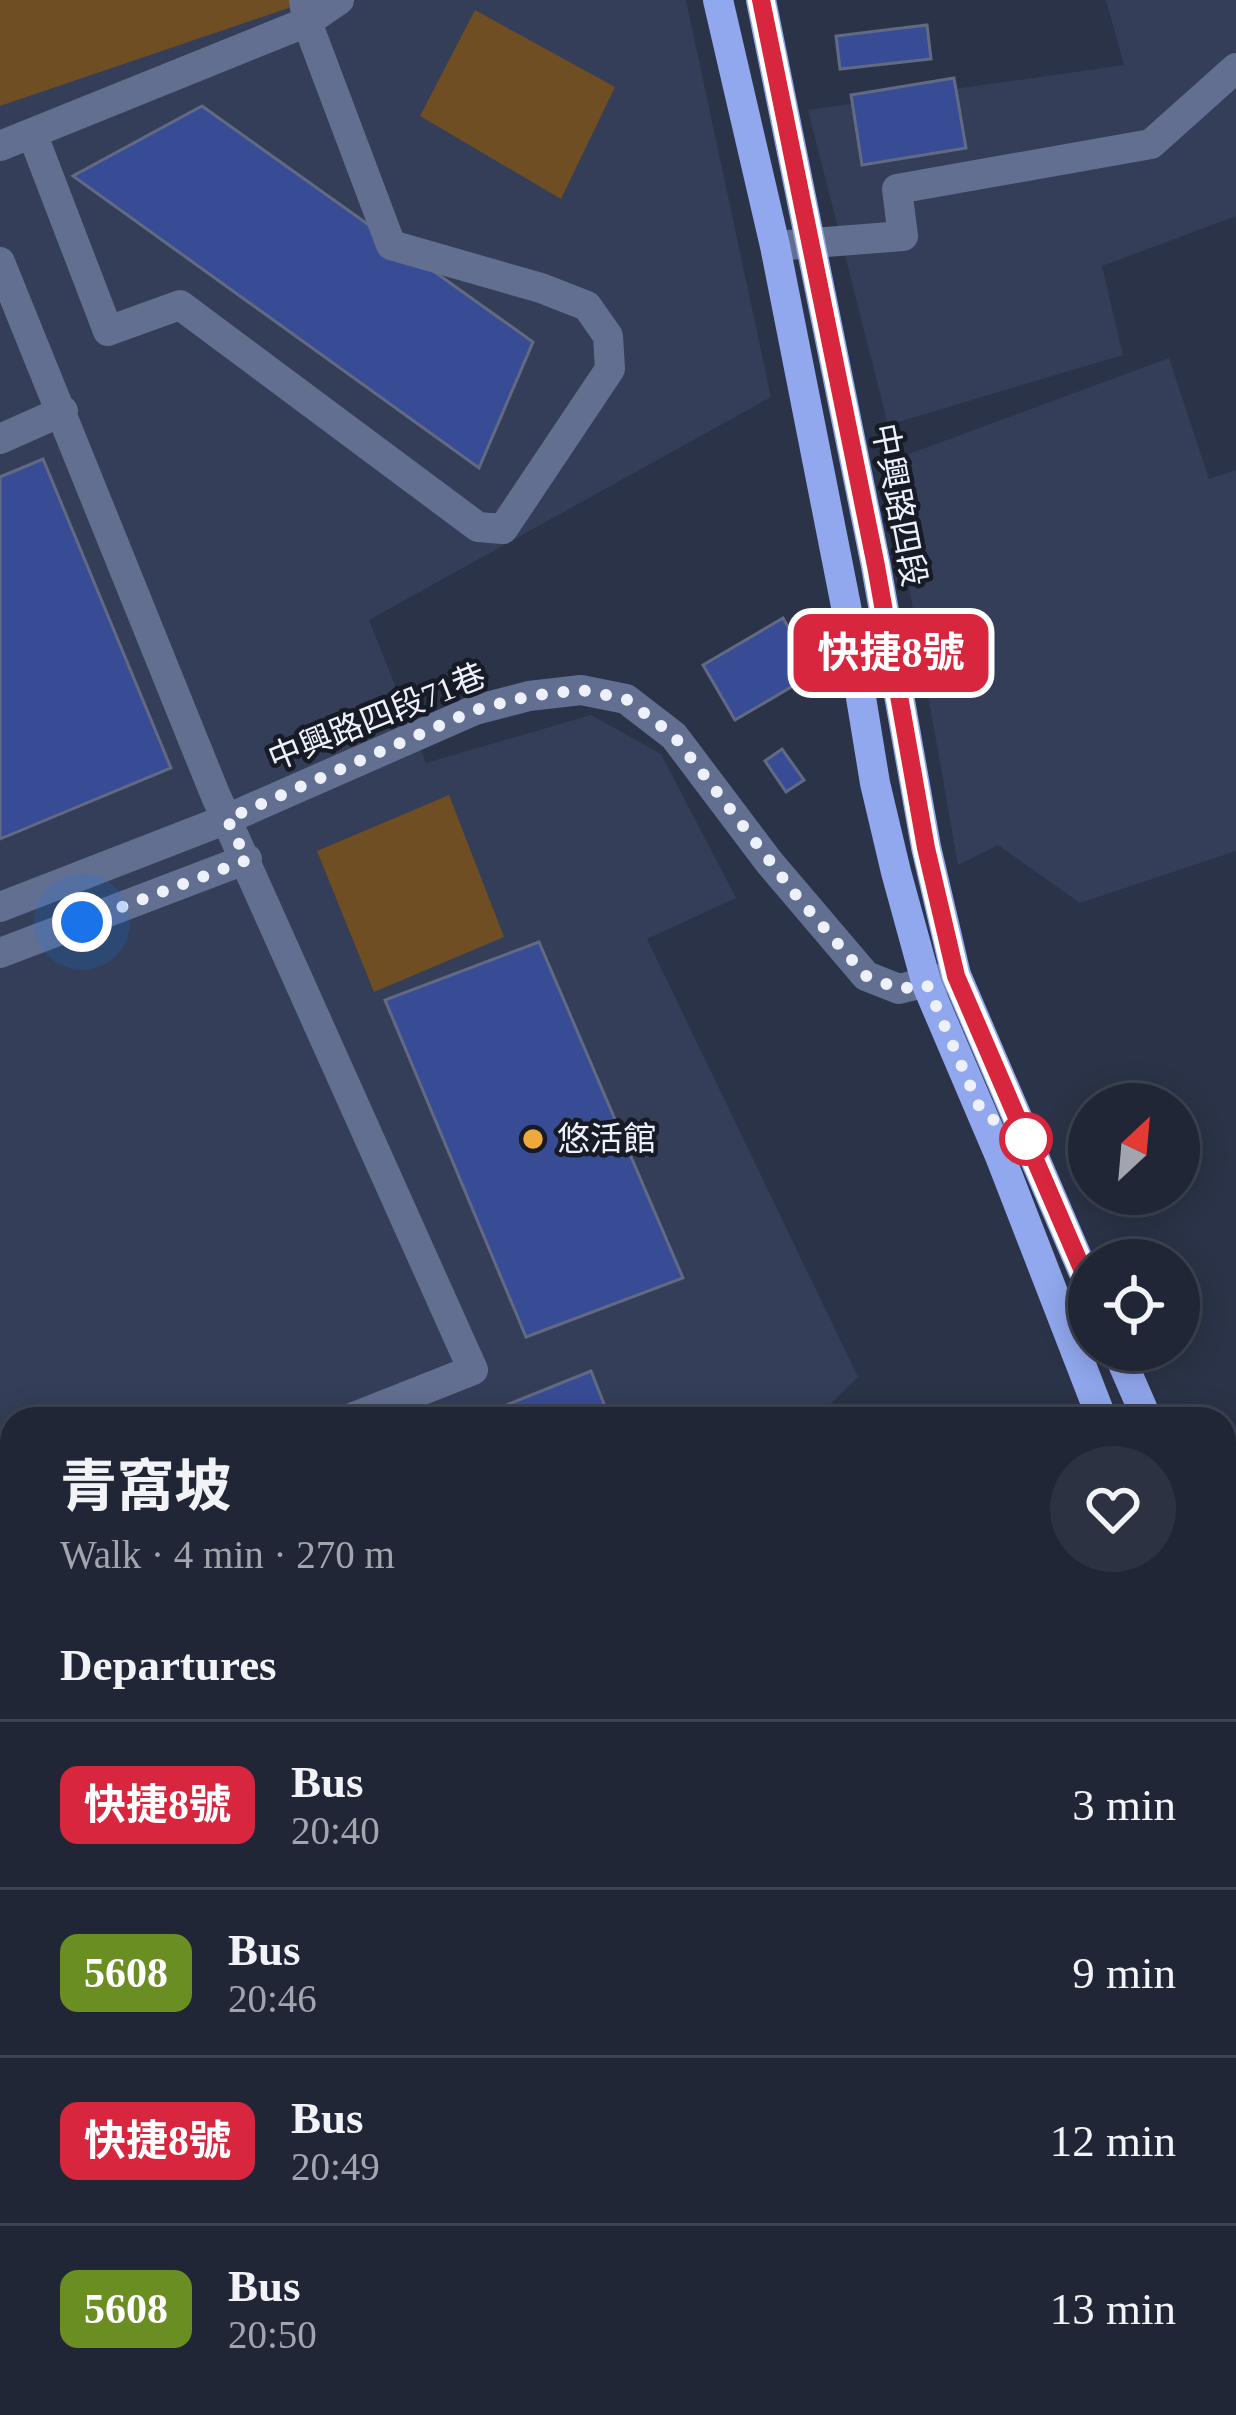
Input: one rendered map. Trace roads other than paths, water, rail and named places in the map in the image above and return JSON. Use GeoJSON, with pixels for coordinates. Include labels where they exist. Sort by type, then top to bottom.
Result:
{"type":"FeatureCollection","features":[{"type":"Feature","properties":{"kind":"main road","name":"中興路四段"},"geometry":{"type":"LineString","coordinates":[[718,0],[775,246],[875,783],[1000,1156],[1097,1407]]}},
{"type":"Feature","properties":{"kind":"main road","name":"中興路四段"},"geometry":{"type":"LineString","coordinates":[[761,0],[882,603],[926,848],[941,980],[1068,1242]]}},
{"type":"Feature","properties":{"kind":"main road"},"geometry":{"type":"LineString","coordinates":[[1126,1371],[1142,1407]]}},
{"type":"Feature","properties":{"kind":"street"},"geometry":{"type":"LineString","coordinates":[[0,146],[339,0]]}},
{"type":"Feature","properties":{"kind":"street"},"geometry":{"type":"LineString","coordinates":[[32,133],[108,332],[180,305],[478,526],[503,529],[610,368],[608,336],[587,306],[391,245],[305,11]]}},
{"type":"Feature","properties":{"kind":"street"},"geometry":{"type":"LineString","coordinates":[[775,246],[902,236],[897,189],[1150,144],[1236,68]]}},
{"type":"Feature","properties":{"kind":"street"},"geometry":{"type":"LineString","coordinates":[[0,262],[227,819],[473,1370],[379,1407]]}},
{"type":"Feature","properties":{"kind":"street"},"geometry":{"type":"LineString","coordinates":[[0,439],[63,411]]}},
{"type":"Feature","properties":{"kind":"street"},"geometry":{"type":"LineString","coordinates":[[845,606],[882,603]]}},
{"type":"Feature","properties":{"kind":"street","name":"中興路四段71巷"},"geometry":{"type":"LineString","coordinates":[[0,907],[227,819],[475,710],[529,696],[581,690],[626,699],[674,736],[799,899],[866,976],[899,989],[941,980]]}},
{"type":"Feature","properties":{"kind":"street"},"geometry":{"type":"LineString","coordinates":[[0,953],[247,860]]}},
{"type":"Feature","properties":{"kind":"place","name":"悠活館"},"geometry":{"type":"Point","coordinates":[533,1139]}}]}
